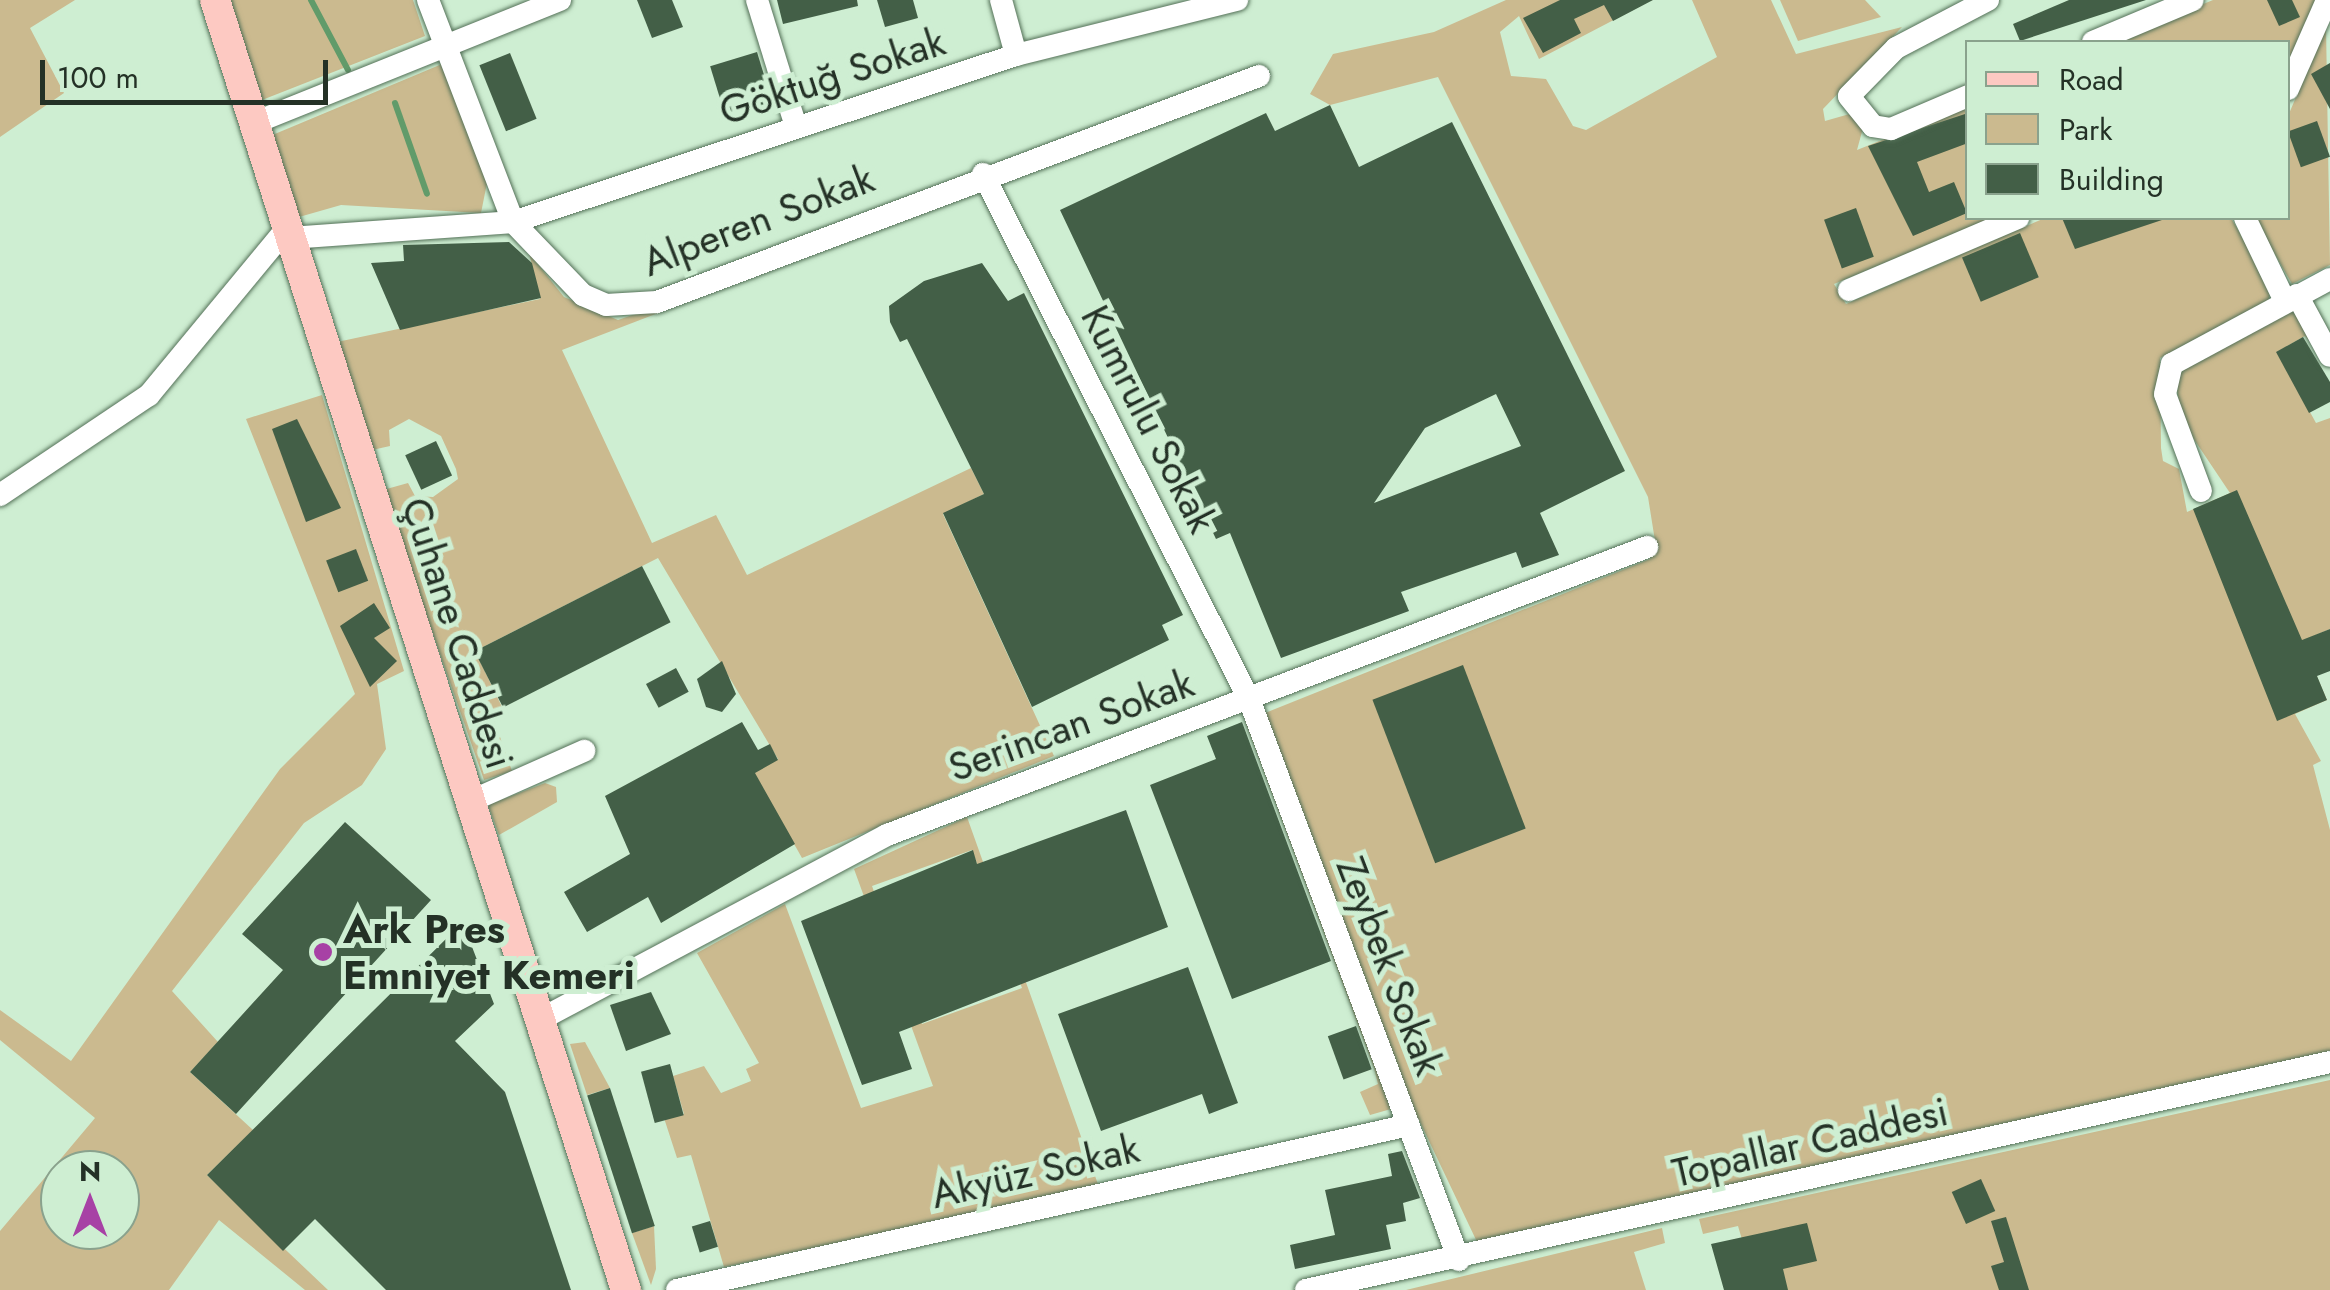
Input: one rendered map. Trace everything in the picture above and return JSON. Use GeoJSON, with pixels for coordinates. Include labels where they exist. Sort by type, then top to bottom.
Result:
{"type":"FeatureCollection","features":[{"type":"Feature","properties":{"kind":"main road","name":"Çuhane Caddesi"},"geometry":{"type":"LineString","coordinates":[[215,0],[626,1290]]}},
{"type":"Feature","properties":{"kind":"street"},"geometry":{"type":"LineString","coordinates":[[0,496],[149,395],[288,233],[513,222],[428,0]]}},
{"type":"Feature","properties":{"kind":"street"},"geometry":{"type":"LineString","coordinates":[[254,123],[560,0]]}},
{"type":"Feature","properties":{"kind":"street"},"geometry":{"type":"LineString","coordinates":[[757,0],[796,128]]}},
{"type":"Feature","properties":{"kind":"street"},"geometry":{"type":"LineString","coordinates":[[1001,0],[1016,55]]}},
{"type":"Feature","properties":{"kind":"street","name":"Göktuğ Sokak"},"geometry":{"type":"LineString","coordinates":[[513,222],[1016,55],[1237,0]]}},
{"type":"Feature","properties":{"kind":"street"},"geometry":{"type":"LineString","coordinates":[[1965,97],[1890,129],[1872,126],[1849,96],[1896,48],[1988,0]]}},
{"type":"Feature","properties":{"kind":"street"},"geometry":{"type":"LineString","coordinates":[[2098,40],[2194,0]]}},
{"type":"Feature","properties":{"kind":"street"},"geometry":{"type":"LineString","coordinates":[[2290,85],[2327,5]]}},
{"type":"Feature","properties":{"kind":"street","name":"Alperen Sokak"},"geometry":{"type":"LineString","coordinates":[[513,222],[583,294],[634,308],[982,174],[1259,76]]}},
{"type":"Feature","properties":{"kind":"street","name":"Kumrulu Sokak"},"geometry":{"type":"LineString","coordinates":[[982,174],[1249,699]]}},
{"type":"Feature","properties":{"kind":"street"},"geometry":{"type":"LineString","coordinates":[[1848,290],[2013,220]]}},
{"type":"Feature","properties":{"kind":"street"},"geometry":{"type":"LineString","coordinates":[[2247,220],[2291,298],[2330,356]]}},
{"type":"Feature","properties":{"kind":"street"},"geometry":{"type":"LineString","coordinates":[[2201,490],[2166,376],[2180,355],[2330,279]]}},
{"type":"Feature","properties":{"kind":"street","name":"Serincan Sokak"},"geometry":{"type":"LineString","coordinates":[[541,1019],[888,835],[1647,547]]}},
{"type":"Feature","properties":{"kind":"street","name":"Zeybek Sokak"},"geometry":{"type":"LineString","coordinates":[[1249,699],[1459,1260]]}},
{"type":"Feature","properties":{"kind":"street"},"geometry":{"type":"LineString","coordinates":[[471,801],[584,751]]}},
{"type":"Feature","properties":{"kind":"street","name":"Topallar Caddesi"},"geometry":{"type":"LineString","coordinates":[[1306,1290],[1459,1260],[2330,1062]]}},
{"type":"Feature","properties":{"kind":"street","name":"Akyüz Sokak"},"geometry":{"type":"LineString","coordinates":[[678,1290],[1409,1125]]}},
{"type":"Feature","properties":{"kind":"green space"},"geometry":{"type":"Polygon","coordinates":[[[0,0],[75,0],[30,28],[64,93],[0,137],[0,0]]]}},
{"type":"Feature","properties":{"kind":"green space"},"geometry":{"type":"Polygon","coordinates":[[[227,0],[413,0],[425,36],[262,100],[227,0]]]}},
{"type":"Feature","properties":{"kind":"green space"},"geometry":{"type":"Polygon","coordinates":[[[1506,0],[1652,0],[1539,59],[1519,16],[1500,32],[1511,76],[1546,79],[1573,126],[1586,130],[1717,57],[1692,0],[1771,0],[1796,54],[1902,27],[1823,109],[1825,121],[1853,113],[1863,128],[1857,150],[1965,107],[1965,220],[1988,220],[1834,284],[1846,304],[2040,220],[2232,220],[2270,284],[2269,300],[2160,358],[2161,448],[2163,461],[2179,469],[2187,512],[2230,493],[2181,420],[2175,371],[2295,309],[2314,346],[2305,336],[2277,352],[2316,423],[2330,418],[2330,629],[2302,641],[2327,700],[2295,714],[2321,761],[2313,765],[2330,830],[2330,1051],[1478,1244],[1419,1120],[1398,1107],[1370,1115],[1360,1092],[1378,1084],[1374,1068],[1245,721],[1650,559],[1656,547],[1648,497],[1438,77],[1330,105],[1310,94],[1333,54],[1434,32],[1506,0]]]}},
{"type":"Feature","properties":{"kind":"green space"},"geometry":{"type":"Polygon","coordinates":[[[1780,0],[1865,0],[1881,17],[1798,41],[1780,0]]]}},
{"type":"Feature","properties":{"kind":"green space"},"geometry":{"type":"Polygon","coordinates":[[[2213,0],[2316,0],[2290,58],[2290,40],[2117,40],[2213,0]]]}},
{"type":"Feature","properties":{"kind":"green space"},"geometry":{"type":"Polygon","coordinates":[[[2326,27],[2330,265],[2292,284],[2255,220],[2290,220],[2290,111],[2326,27]]]}},
{"type":"Feature","properties":{"kind":"green space"},"geometry":{"type":"Polygon","coordinates":[[[442,64],[487,183],[481,213],[341,205],[299,217],[270,136],[442,64]]]}},
{"type":"Feature","properties":{"kind":"green space"},"geometry":{"type":"Polygon","coordinates":[[[835,245],[562,350],[652,543],[716,515],[747,575],[971,468],[984,494],[943,514],[1054,756],[802,858],[754,773],[778,759],[658,558],[475,651],[502,707],[492,714],[512,771],[484,780],[383,490],[408,483],[415,496],[433,497],[458,479],[456,469],[441,436],[409,419],[389,430],[390,446],[372,450],[337,342],[540,299],[529,253],[564,297],[618,320],[835,245]]]}},
{"type":"Feature","properties":{"kind":"green space"},"geometry":{"type":"Polygon","coordinates":[[[322,395],[404,671],[377,684],[386,749],[362,785],[304,823],[172,991],[218,1042],[190,1072],[253,1130],[207,1175],[328,1290],[305,1290],[219,1220],[169,1290],[0,1290],[0,1231],[40,1183],[40,1250],[140,1250],[140,1150],[68,1150],[95,1118],[0,1040],[0,1010],[71,1061],[280,769],[355,694],[246,419],[322,395]]]}},
{"type":"Feature","properties":{"kind":"green space"},"geometry":{"type":"Polygon","coordinates":[[[545,783],[556,787],[557,802],[499,835],[488,805],[545,783]]]}},
{"type":"Feature","properties":{"kind":"green space"},"geometry":{"type":"Polygon","coordinates":[[[967,817],[1099,1187],[724,1267],[691,1155],[677,1158],[664,1118],[684,1114],[673,1076],[704,1066],[721,1093],[751,1081],[746,1069],[759,1063],[697,953],[785,904],[861,1108],[933,1086],[854,869],[967,817]],[[972,850],[872,886],[922,1024],[1022,988],[972,850]]]}},
{"type":"Feature","properties":{"kind":"green space"},"geometry":{"type":"Polygon","coordinates":[[[585,1042],[610,1088],[587,1095],[570,1044],[585,1042]]]}},
{"type":"Feature","properties":{"kind":"green space"},"geometry":{"type":"Polygon","coordinates":[[[2330,1080],[2330,1290],[1757,1290],[1738,1226],[1703,1234],[1699,1219],[2330,1080]]]}},
{"type":"Feature","properties":{"kind":"green space"},"geometry":{"type":"Polygon","coordinates":[[[654,1226],[656,1269],[651,1285],[632,1233],[654,1226]]]}},
{"type":"Feature","properties":{"kind":"green space"},"geometry":{"type":"Polygon","coordinates":[[[1662,1228],[1665,1243],[1634,1252],[1646,1290],[1406,1290],[1662,1228]]]}},
{"type":"Feature","properties":{"kind":"building"},"geometry":{"type":"Polygon","coordinates":[[[637,0],[672,0],[683,27],[652,38],[637,0]]]}},
{"type":"Feature","properties":{"kind":"building"},"geometry":{"type":"Polygon","coordinates":[[[777,0],[857,0],[858,6],[783,24],[777,0]]]}},
{"type":"Feature","properties":{"kind":"building"},"geometry":{"type":"Polygon","coordinates":[[[877,0],[913,0],[918,18],[885,27],[877,0]]]}},
{"type":"Feature","properties":{"kind":"building"},"geometry":{"type":"Polygon","coordinates":[[[1560,0],[1653,0],[1613,21],[1604,5],[1574,19],[1581,33],[1543,53],[1523,18],[1560,0]]]}},
{"type":"Feature","properties":{"kind":"building"},"geometry":{"type":"Polygon","coordinates":[[[2069,0],[2146,0],[2023,40],[2013,24],[2069,0]]]}},
{"type":"Feature","properties":{"kind":"building"},"geometry":{"type":"Polygon","coordinates":[[[2267,0],[2292,0],[2300,17],[2279,26],[2267,0]]]}},
{"type":"Feature","properties":{"kind":"building"},"geometry":{"type":"Polygon","coordinates":[[[757,52],[774,107],[727,122],[710,66],[757,52]]]}},
{"type":"Feature","properties":{"kind":"building"},"geometry":{"type":"Polygon","coordinates":[[[510,53],[537,119],[506,131],[479,65],[510,53]]]}},
{"type":"Feature","properties":{"kind":"building"},"geometry":{"type":"Polygon","coordinates":[[[2330,63],[2330,109],[2311,74],[2330,63]]]}},
{"type":"Feature","properties":{"kind":"building"},"geometry":{"type":"Polygon","coordinates":[[[1330,105],[1359,167],[1452,122],[1625,471],[1540,513],[1559,555],[1522,568],[1516,552],[1401,592],[1409,611],[1281,658],[1230,533],[1216,539],[1060,210],[1266,113],[1275,131],[1330,105]],[[1496,394],[1425,428],[1374,503],[1521,446],[1496,394]]]}},
{"type":"Feature","properties":{"kind":"building"},"geometry":{"type":"Polygon","coordinates":[[[1965,114],[1965,144],[1917,162],[1929,192],[1954,182],[1965,214],[1913,236],[1868,146],[1965,114]]]}},
{"type":"Feature","properties":{"kind":"building"},"geometry":{"type":"Polygon","coordinates":[[[2317,121],[2330,157],[2301,167],[2290,131],[2317,121]]]}},
{"type":"Feature","properties":{"kind":"building"},"geometry":{"type":"Polygon","coordinates":[[[1856,208],[1874,257],[1842,268],[1824,220],[1856,208]]]}},
{"type":"Feature","properties":{"kind":"building"},"geometry":{"type":"Polygon","coordinates":[[[2063,220],[2162,220],[2075,249],[2063,220]]]}},
{"type":"Feature","properties":{"kind":"building"},"geometry":{"type":"Polygon","coordinates":[[[2020,233],[2039,277],[1981,302],[1962,258],[2020,233]]]}},
{"type":"Feature","properties":{"kind":"building"},"geometry":{"type":"Polygon","coordinates":[[[509,242],[532,263],[541,298],[400,330],[371,263],[404,261],[403,245],[509,242]]]}},
{"type":"Feature","properties":{"kind":"building"},"geometry":{"type":"Polygon","coordinates":[[[982,263],[1008,301],[1024,293],[1183,615],[1162,625],[1169,640],[1032,707],[943,513],[984,494],[907,339],[900,342],[890,322],[889,306],[924,281],[982,263]]]}},
{"type":"Feature","properties":{"kind":"building"},"geometry":{"type":"Polygon","coordinates":[[[2303,337],[2330,382],[2330,402],[2309,413],[2276,352],[2303,337]]]}},
{"type":"Feature","properties":{"kind":"building"},"geometry":{"type":"Polygon","coordinates":[[[297,419],[341,508],[306,522],[272,429],[297,419]]]}},
{"type":"Feature","properties":{"kind":"building"},"geometry":{"type":"Polygon","coordinates":[[[436,441],[452,475],[421,490],[405,455],[436,441]]]}},
{"type":"Feature","properties":{"kind":"building"},"geometry":{"type":"Polygon","coordinates":[[[2237,490],[2302,640],[2330,629],[2330,671],[2317,676],[2327,700],[2277,721],[2193,509],[2237,490]]]}},
{"type":"Feature","properties":{"kind":"building"},"geometry":{"type":"Polygon","coordinates":[[[356,549],[368,581],[338,592],[326,560],[356,549]]]}},
{"type":"Feature","properties":{"kind":"building"},"geometry":{"type":"Polygon","coordinates":[[[642,566],[671,622],[503,707],[474,651],[642,566]]]}},
{"type":"Feature","properties":{"kind":"building"},"geometry":{"type":"Polygon","coordinates":[[[374,603],[390,628],[374,638],[397,661],[370,687],[340,626],[374,603]]]}},
{"type":"Feature","properties":{"kind":"building"},"geometry":{"type":"Polygon","coordinates":[[[722,661],[736,694],[722,712],[706,707],[697,679],[722,661]]]}},
{"type":"Feature","properties":{"kind":"building"},"geometry":{"type":"Polygon","coordinates":[[[1463,665],[1526,828],[1435,863],[1372,700],[1463,665]]]}},
{"type":"Feature","properties":{"kind":"building"},"geometry":{"type":"Polygon","coordinates":[[[676,668],[689,692],[659,708],[646,684],[676,668]]]}},
{"type":"Feature","properties":{"kind":"building"},"geometry":{"type":"Polygon","coordinates":[[[742,722],[758,750],[770,744],[778,760],[755,773],[795,844],[661,923],[648,897],[587,932],[564,892],[630,854],[605,796],[742,722]]]}},
{"type":"Feature","properties":{"kind":"building"},"geometry":{"type":"Polygon","coordinates":[[[1242,722],[1331,961],[1232,999],[1150,785],[1216,759],[1207,736],[1242,722]]]}},
{"type":"Feature","properties":{"kind":"building"},"geometry":{"type":"Polygon","coordinates":[[[1126,810],[1168,927],[899,1032],[912,1069],[862,1085],[801,921],[973,850],[977,864],[1126,810]]]}},
{"type":"Feature","properties":{"kind":"building","name":"Ark Pres Emniyet Kemeri"},"geometry":{"type":"Polygon","coordinates":[[[345,822],[431,900],[236,1114],[190,1072],[283,970],[242,934],[345,822]]]}},
{"type":"Feature","properties":{"kind":"building"},"geometry":{"type":"Polygon","coordinates":[[[454,931],[469,939],[494,1004],[455,1041],[505,1092],[571,1290],[386,1290],[315,1219],[283,1251],[207,1175],[454,931]]]}},
{"type":"Feature","properties":{"kind":"building"},"geometry":{"type":"Polygon","coordinates":[[[1188,967],[1238,1103],[1209,1114],[1202,1094],[1101,1131],[1058,1014],[1188,967]]]}},
{"type":"Feature","properties":{"kind":"building"},"geometry":{"type":"Polygon","coordinates":[[[651,992],[671,1034],[626,1051],[610,1005],[651,992]]]}},
{"type":"Feature","properties":{"kind":"building"},"geometry":{"type":"Polygon","coordinates":[[[1356,1026],[1372,1069],[1344,1079],[1328,1036],[1356,1026]]]}},
{"type":"Feature","properties":{"kind":"building"},"geometry":{"type":"Polygon","coordinates":[[[670,1064],[684,1115],[655,1123],[641,1072],[670,1064]]]}},
{"type":"Feature","properties":{"kind":"building"},"geometry":{"type":"Polygon","coordinates":[[[610,1088],[655,1226],[632,1233],[587,1095],[610,1088]]]}},
{"type":"Feature","properties":{"kind":"building"},"geometry":{"type":"Polygon","coordinates":[[[1402,1151],[1420,1198],[1403,1203],[1406,1221],[1386,1225],[1391,1249],[1295,1269],[1290,1245],[1335,1235],[1325,1190],[1392,1176],[1388,1154],[1402,1151]]]}},
{"type":"Feature","properties":{"kind":"building"},"geometry":{"type":"Polygon","coordinates":[[[1981,1179],[1995,1211],[1966,1224],[1952,1192],[1981,1179]]]}},
{"type":"Feature","properties":{"kind":"building"},"geometry":{"type":"Polygon","coordinates":[[[2006,1217],[2029,1290],[1999,1290],[1991,1266],[2004,1262],[1991,1221],[2006,1217]]]}},
{"type":"Feature","properties":{"kind":"building"},"geometry":{"type":"Polygon","coordinates":[[[710,1221],[718,1247],[700,1252],[692,1227],[710,1221]]]}},
{"type":"Feature","properties":{"kind":"building"},"geometry":{"type":"Polygon","coordinates":[[[1807,1223],[1817,1261],[1783,1269],[1788,1290],[1724,1290],[1711,1244],[1807,1223]]]}},
{"type":"Feature","properties":{"kind":"waterway"},"geometry":{"type":"LineString","coordinates":[[311,0],[348,70]]}},
{"type":"Feature","properties":{"kind":"waterway"},"geometry":{"type":"LineString","coordinates":[[395,103],[427,194]]}},
{"type":"Feature","properties":{"kind":"place","name":"Ark Pres Emniyet Kemeri"},"geometry":{"type":"Point","coordinates":[323,952]}}]}
